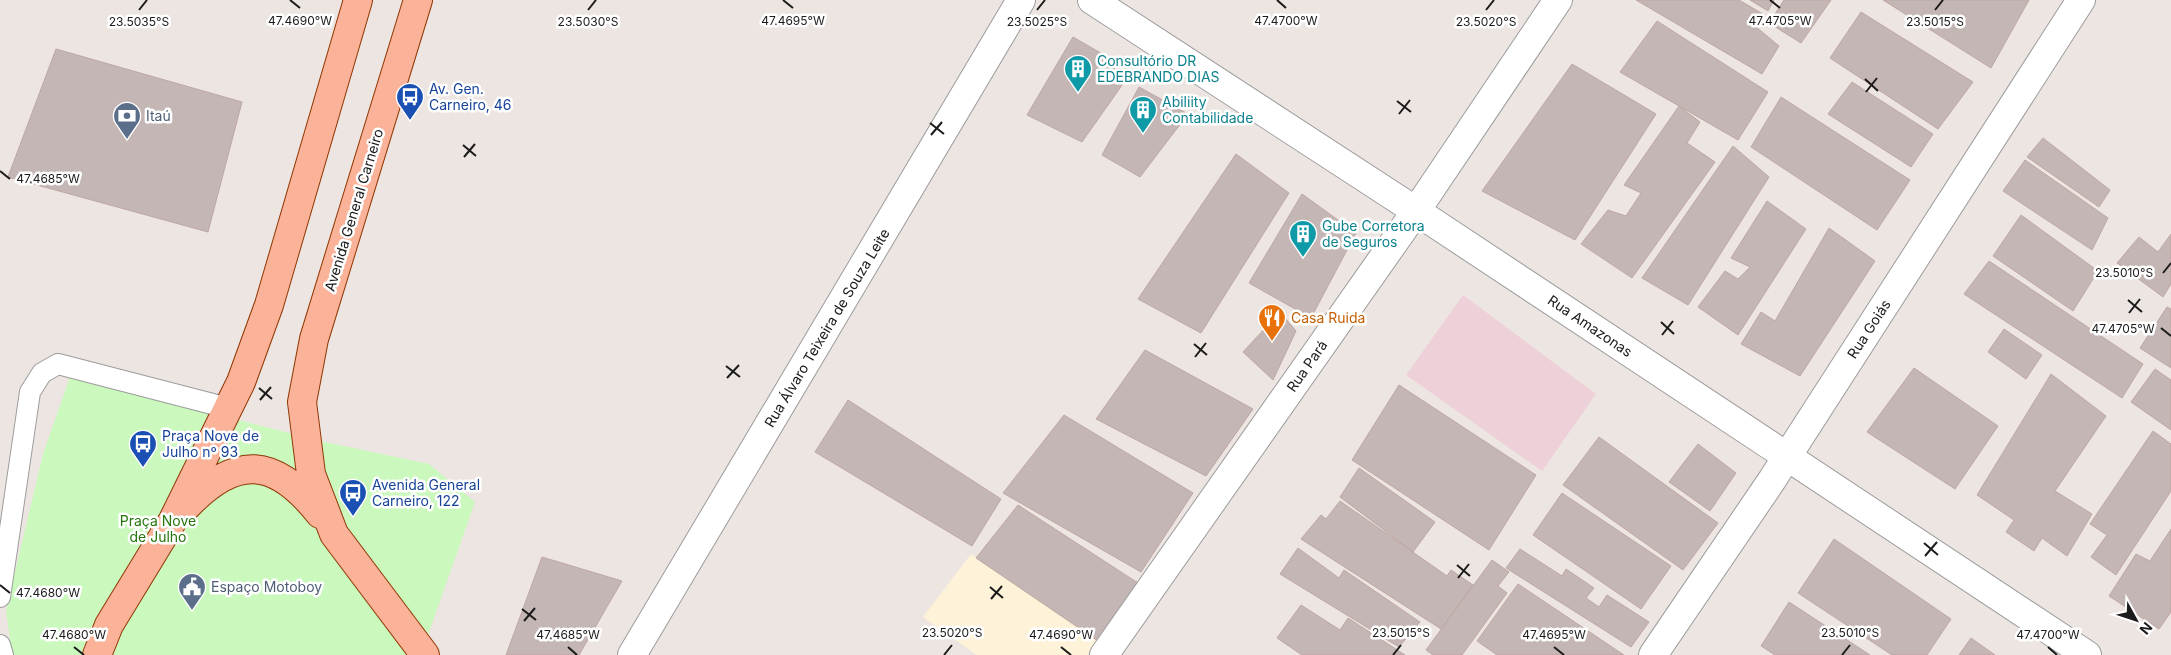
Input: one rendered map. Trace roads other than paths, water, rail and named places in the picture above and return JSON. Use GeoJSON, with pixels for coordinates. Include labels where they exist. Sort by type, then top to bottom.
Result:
{"type":"FeatureCollection","features":[{"type":"Feature","properties":{"kind":"main road"},"geometry":{"type":"LineString","coordinates":[[97,655],[109,625],[173,520],[241,382],[269,305],[358,0]]}},
{"type":"Feature","properties":{"kind":"main road","name":"Avenida General Carneiro"},"geometry":{"type":"LineString","coordinates":[[334,534],[311,474],[302,402],[314,339],[418,0]]}},
{"type":"Feature","properties":{"kind":"main road"},"geometry":{"type":"LineString","coordinates":[[173,520],[204,488],[224,475],[260,468],[297,488],[334,534],[421,653]]}},
{"type":"Feature","properties":{"kind":"main road"},"geometry":{"type":"LineString","coordinates":[[78,655],[109,625]]}},
{"type":"Feature","properties":{"kind":"street","name":"Rua Álvaro Teixeira de Souza Leite"},"geometry":{"type":"LineString","coordinates":[[632,655],[1021,0]]}},
{"type":"Feature","properties":{"kind":"street","name":"Rua Amazonas"},"geometry":{"type":"LineString","coordinates":[[1092,0],[1416,211],[2087,655]]}},
{"type":"Feature","properties":{"kind":"street","name":"Rua Pará"},"geometry":{"type":"LineString","coordinates":[[1104,655],[1416,211],[1558,0]]}},
{"type":"Feature","properties":{"kind":"street","name":"Rua Goiás"},"geometry":{"type":"LineString","coordinates":[[1653,655],[1787,457],[2081,0]]}},
{"type":"Feature","properties":{"kind":"lane"},"geometry":{"type":"LineString","coordinates":[[0,597],[30,392],[42,373],[58,364],[228,408]]}},
{"type":"Feature","properties":{"kind":"lane"},"geometry":{"type":"LineString","coordinates":[[0,645],[3,655]]}},
{"type":"Feature","properties":{"kind":"place","name":"Consultório DR EDEBRANDO DIAS"},"geometry":{"type":"Point","coordinates":[1078,93]}},
{"type":"Feature","properties":{"kind":"place","name":"Av. Gen. Carneiro, 46"},"geometry":{"type":"Point","coordinates":[410,121]}},
{"type":"Feature","properties":{"kind":"place","name":"Abiliity Contabilidade"},"geometry":{"type":"Point","coordinates":[1143,134]}},
{"type":"Feature","properties":{"kind":"place","name":"Itaú"},"geometry":{"type":"Point","coordinates":[127,140]}},
{"type":"Feature","properties":{"kind":"place","name":"Gube Corretora de Seguros"},"geometry":{"type":"Point","coordinates":[1303,258]}},
{"type":"Feature","properties":{"kind":"place","name":"Casa Ruida"},"geometry":{"type":"Point","coordinates":[1272,342]}},
{"type":"Feature","properties":{"kind":"place","name":"Praça Nove de Julho nº 93"},"geometry":{"type":"Point","coordinates":[143,468]}},
{"type":"Feature","properties":{"kind":"place","name":"Avenida General Carneiro, 122"},"geometry":{"type":"Point","coordinates":[353,517]}},
{"type":"Feature","properties":{"kind":"place","name":"Espaço Motoboy"},"geometry":{"type":"Point","coordinates":[192,611]}},
{"type":"Feature","properties":{"kind":"park label","name":"Praça Nove de Julho"},"geometry":{"type":"Point","coordinates":[158,530]}}]}
